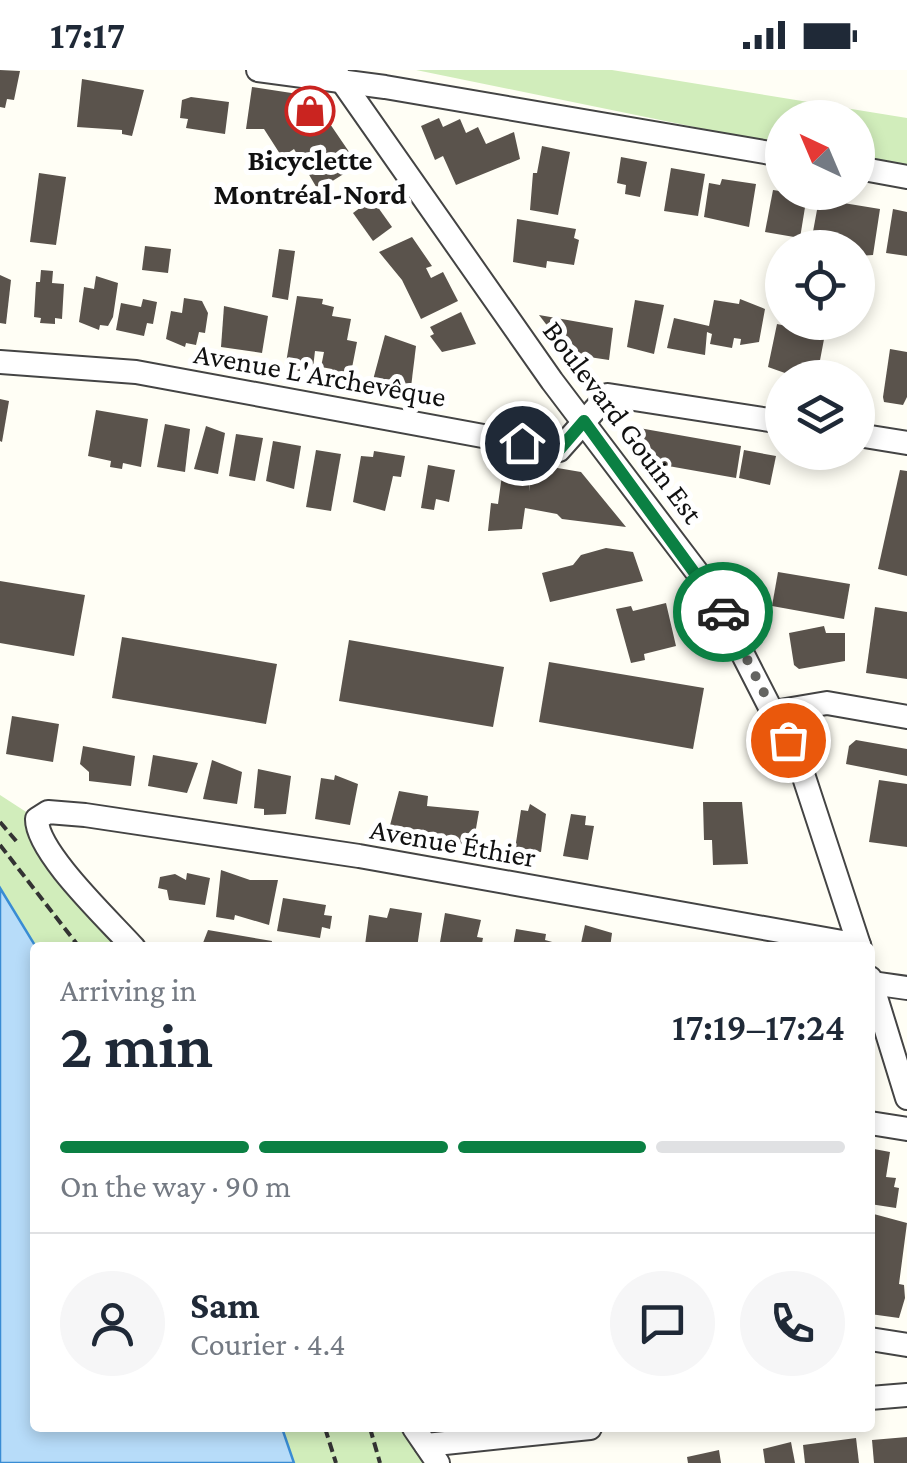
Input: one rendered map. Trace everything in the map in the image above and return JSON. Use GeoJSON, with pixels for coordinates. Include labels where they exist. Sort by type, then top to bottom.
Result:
{"type":"FeatureCollection","features":[{"type":"Feature","properties":{"kind":"street"},"geometry":{"type":"LineString","coordinates":[[258,70],[339,77],[765,153]]}},
{"type":"Feature","properties":{"kind":"street","name":"Boulevard Gouin Est"},"geometry":{"type":"LineString","coordinates":[[339,77],[584,421],[710,588],[801,768],[858,942]]}},
{"type":"Feature","properties":{"kind":"street"},"geometry":{"type":"LineString","coordinates":[[875,171],[907,177]]}},
{"type":"Feature","properties":{"kind":"street","name":"Avenue L'Archevêque"},"geometry":{"type":"LineString","coordinates":[[0,362],[136,372],[559,450],[608,394],[765,419]]}},
{"type":"Feature","properties":{"kind":"street"},"geometry":{"type":"LineString","coordinates":[[875,438],[907,443]]}},
{"type":"Feature","properties":{"kind":"street"},"geometry":{"type":"LineString","coordinates":[[774,712],[827,702],[907,717]]}},
{"type":"Feature","properties":{"kind":"street","name":"Avenue Éthier"},"geometry":{"type":"LineString","coordinates":[[129,942],[75,883],[38,830],[37,819],[48,812],[86,814],[358,856],[837,942]]}},
{"type":"Feature","properties":{"kind":"street"},"geometry":{"type":"LineString","coordinates":[[875,981],[907,988]]}},
{"type":"Feature","properties":{"kind":"street"},"geometry":{"type":"LineString","coordinates":[[875,993],[907,1098]]}},
{"type":"Feature","properties":{"kind":"street"},"geometry":{"type":"LineString","coordinates":[[875,1124],[907,1129]]}},
{"type":"Feature","properties":{"kind":"street"},"geometry":{"type":"LineString","coordinates":[[875,1339],[907,1345]]}},
{"type":"Feature","properties":{"kind":"street"},"geometry":{"type":"LineString","coordinates":[[875,1397],[907,1394]]}},
{"type":"Feature","properties":{"kind":"street"},"geometry":{"type":"LineString","coordinates":[[426,1445],[551,1432]]}},
{"type":"Feature","properties":{"kind":"path"},"geometry":{"type":"LineString","coordinates":[[0,845],[75,942]]}},
{"type":"Feature","properties":{"kind":"path"},"geometry":{"type":"LineString","coordinates":[[326,1432],[336,1463]]}},
{"type":"Feature","properties":{"kind":"path"},"geometry":{"type":"LineString","coordinates":[[371,1432],[380,1463]]}},
{"type":"Feature","properties":{"kind":"green space"},"geometry":{"type":"Polygon","coordinates":[[[416,70],[612,70],[796,100],[765,100],[765,142],[416,70]]]}},
{"type":"Feature","properties":{"kind":"green space"},"geometry":{"type":"Polygon","coordinates":[[[875,113],[907,118],[907,170],[875,163],[875,113]]]}},
{"type":"Feature","properties":{"kind":"green space"},"geometry":{"type":"Polygon","coordinates":[[[0,795],[37,819],[135,942],[33,942],[0,888],[0,795]]]}},
{"type":"Feature","properties":{"kind":"green space"},"geometry":{"type":"Polygon","coordinates":[[[283,1432],[420,1432],[435,1463],[294,1463],[283,1432]]]}},
{"type":"Feature","properties":{"kind":"water"},"geometry":{"type":"Polygon","coordinates":[[[0,888],[33,942],[30,1432],[283,1432],[294,1463],[0,1463],[0,888]]]}},
{"type":"Feature","properties":{"kind":"building"},"geometry":{"type":"Polygon","coordinates":[[[0,70],[20,71],[14,100],[7,99],[5,108],[0,107],[0,70]]]}},
{"type":"Feature","properties":{"kind":"building"},"geometry":{"type":"Polygon","coordinates":[[[82,79],[144,90],[132,136],[122,134],[122,130],[77,127],[82,79]]]}},
{"type":"Feature","properties":{"kind":"building"},"geometry":{"type":"Polygon","coordinates":[[[252,87],[311,96],[358,165],[318,190],[294,149],[282,157],[264,129],[246,129],[252,87]]]}},
{"type":"Feature","properties":{"kind":"building"},"geometry":{"type":"Polygon","coordinates":[[[191,97],[229,102],[225,134],[186,128],[188,119],[180,118],[182,100],[191,97]]]}},
{"type":"Feature","properties":{"kind":"building"},"geometry":{"type":"Polygon","coordinates":[[[439,118],[443,127],[460,119],[466,133],[478,127],[486,144],[514,132],[520,159],[456,185],[443,156],[435,160],[421,126],[439,118]]]}},
{"type":"Feature","properties":{"kind":"building"},"geometry":{"type":"Polygon","coordinates":[[[542,146],[570,152],[558,215],[530,210],[533,173],[537,173],[542,146]]]}},
{"type":"Feature","properties":{"kind":"building"},"geometry":{"type":"Polygon","coordinates":[[[621,157],[647,162],[640,197],[625,194],[626,185],[617,183],[621,157]]]}},
{"type":"Feature","properties":{"kind":"building"},"geometry":{"type":"Polygon","coordinates":[[[671,168],[705,174],[698,216],[664,211],[671,168]]]}},
{"type":"Feature","properties":{"kind":"building"},"geometry":{"type":"Polygon","coordinates":[[[39,173],[66,177],[56,245],[30,242],[39,173]]]}},
{"type":"Feature","properties":{"kind":"building"},"geometry":{"type":"Polygon","coordinates":[[[722,179],[756,184],[749,227],[704,217],[709,183],[720,185],[722,179]]]}},
{"type":"Feature","properties":{"kind":"building"},"geometry":{"type":"Polygon","coordinates":[[[372,199],[392,227],[373,241],[353,213],[372,199]]]}},
{"type":"Feature","properties":{"kind":"building"},"geometry":{"type":"Polygon","coordinates":[[[880,209],[875,242],[875,230],[813,230],[817,210],[880,209]]]}},
{"type":"Feature","properties":{"kind":"building"},"geometry":{"type":"Polygon","coordinates":[[[893,209],[907,212],[907,256],[886,253],[893,209]]]}},
{"type":"Feature","properties":{"kind":"building"},"geometry":{"type":"Polygon","coordinates":[[[769,210],[805,210],[801,230],[765,230],[769,210]]]}},
{"type":"Feature","properties":{"kind":"building"},"geometry":{"type":"Polygon","coordinates":[[[517,219],[576,229],[574,238],[579,240],[574,265],[547,261],[546,268],[513,262],[517,219]]]}},
{"type":"Feature","properties":{"kind":"building"},"geometry":{"type":"Polygon","coordinates":[[[412,237],[432,266],[426,268],[431,278],[443,272],[458,301],[421,319],[402,280],[379,252],[412,237]]]}},
{"type":"Feature","properties":{"kind":"building"},"geometry":{"type":"Polygon","coordinates":[[[145,246],[171,249],[168,273],[142,270],[145,246]]]}},
{"type":"Feature","properties":{"kind":"building"},"geometry":{"type":"Polygon","coordinates":[[[279,249],[295,251],[288,300],[272,297],[279,249]]]}},
{"type":"Feature","properties":{"kind":"building"},"geometry":{"type":"Polygon","coordinates":[[[41,270],[53,271],[52,283],[64,284],[62,319],[55,318],[55,324],[40,323],[41,318],[34,317],[36,282],[40,282],[41,270]]]}},
{"type":"Feature","properties":{"kind":"building"},"geometry":{"type":"Polygon","coordinates":[[[0,275],[11,280],[6,324],[0,323],[0,275]]]}},
{"type":"Feature","properties":{"kind":"building"},"geometry":{"type":"Polygon","coordinates":[[[96,276],[118,283],[113,317],[108,326],[100,325],[99,330],[79,322],[84,287],[94,289],[96,276]]]}},
{"type":"Feature","properties":{"kind":"building"},"geometry":{"type":"Polygon","coordinates":[[[297,296],[323,299],[322,304],[334,307],[332,316],[351,319],[347,340],[357,342],[351,373],[331,373],[332,369],[321,367],[324,352],[315,351],[313,368],[307,367],[307,372],[292,370],[293,364],[286,363],[297,296]]]}},
{"type":"Feature","properties":{"kind":"building"},"geometry":{"type":"Polygon","coordinates":[[[184,298],[202,301],[208,313],[205,333],[199,332],[196,345],[186,343],[185,347],[166,339],[171,311],[182,313],[184,298]]]}},
{"type":"Feature","properties":{"kind":"building"},"geometry":{"type":"Polygon","coordinates":[[[143,299],[157,302],[153,324],[147,323],[144,336],[116,330],[121,303],[141,307],[143,299]]]}},
{"type":"Feature","properties":{"kind":"building"},"geometry":{"type":"Polygon","coordinates":[[[740,299],[765,309],[759,342],[740,345],[741,339],[734,338],[732,348],[710,344],[712,334],[707,332],[705,355],[667,348],[674,318],[709,326],[714,300],[739,304],[740,299]]]}},
{"type":"Feature","properties":{"kind":"building"},"geometry":{"type":"Polygon","coordinates":[[[635,300],[664,305],[654,354],[627,347],[635,300]]]}},
{"type":"Feature","properties":{"kind":"building"},"geometry":{"type":"Polygon","coordinates":[[[224,306],[268,316],[262,353],[221,347],[224,306]]]}},
{"type":"Feature","properties":{"kind":"building"},"geometry":{"type":"Polygon","coordinates":[[[461,312],[476,344],[442,352],[430,336],[434,334],[430,327],[461,312]]]}},
{"type":"Feature","properties":{"kind":"building"},"geometry":{"type":"Polygon","coordinates":[[[539,315],[613,328],[609,360],[569,354],[539,315]]]}},
{"type":"Feature","properties":{"kind":"building"},"geometry":{"type":"Polygon","coordinates":[[[385,335],[416,346],[411,387],[373,380],[385,335]]]}},
{"type":"Feature","properties":{"kind":"building"},"geometry":{"type":"Polygon","coordinates":[[[774,340],[824,340],[820,360],[769,360],[774,340]]]}},
{"type":"Feature","properties":{"kind":"building"},"geometry":{"type":"Polygon","coordinates":[[[890,349],[907,352],[907,397],[903,405],[884,402],[890,349]]]}},
{"type":"Feature","properties":{"kind":"building"},"geometry":{"type":"Polygon","coordinates":[[[0,399],[9,401],[2,442],[0,441],[0,399]]]}},
{"type":"Feature","properties":{"kind":"building"},"geometry":{"type":"Polygon","coordinates":[[[96,410],[148,419],[141,467],[123,463],[122,469],[110,467],[111,461],[88,456],[96,410]]]}},
{"type":"Feature","properties":{"kind":"building"},"geometry":{"type":"Polygon","coordinates":[[[165,424],[190,429],[185,472],[157,467],[165,424]]]}},
{"type":"Feature","properties":{"kind":"building"},"geometry":{"type":"Polygon","coordinates":[[[206,426],[225,433],[218,474],[194,469],[206,426]]]}},
{"type":"Feature","properties":{"kind":"building"},"geometry":{"type":"Polygon","coordinates":[[[639,428],[741,446],[736,478],[657,464],[633,433],[639,428]]]}},
{"type":"Feature","properties":{"kind":"building"},"geometry":{"type":"Polygon","coordinates":[[[236,434],[263,438],[255,481],[229,476],[236,434]]]}},
{"type":"Feature","properties":{"kind":"building"},"geometry":{"type":"Polygon","coordinates":[[[273,441],[301,446],[294,489],[266,481],[273,441]]]}},
{"type":"Feature","properties":{"kind":"building"},"geometry":{"type":"Polygon","coordinates":[[[316,450],[341,454],[331,511],[306,507],[316,450]]]}},
{"type":"Feature","properties":{"kind":"building"},"geometry":{"type":"Polygon","coordinates":[[[744,450],[765,454],[765,470],[773,470],[770,485],[739,478],[744,450]]]}},
{"type":"Feature","properties":{"kind":"building"},"geometry":{"type":"Polygon","coordinates":[[[374,451],[405,456],[401,477],[393,476],[385,511],[353,502],[361,456],[373,457],[374,451]]]}},
{"type":"Feature","properties":{"kind":"building"},"geometry":{"type":"Polygon","coordinates":[[[512,464],[531,472],[529,491],[534,464],[581,472],[626,527],[562,519],[557,514],[525,508],[522,529],[488,531],[491,503],[498,504],[503,468],[512,469],[512,464]]]}},
{"type":"Feature","properties":{"kind":"building"},"geometry":{"type":"Polygon","coordinates":[[[428,465],[455,470],[449,502],[436,499],[434,510],[421,508],[428,465]]]}},
{"type":"Feature","properties":{"kind":"building"},"geometry":{"type":"Polygon","coordinates":[[[900,470],[907,471],[907,576],[878,569],[900,470]]]}},
{"type":"Feature","properties":{"kind":"building"},"geometry":{"type":"Polygon","coordinates":[[[606,548],[633,552],[643,581],[550,602],[542,573],[573,565],[581,555],[606,548]]]}},
{"type":"Feature","properties":{"kind":"building"},"geometry":{"type":"Polygon","coordinates":[[[778,572],[850,584],[844,619],[772,606],[778,572]]]}},
{"type":"Feature","properties":{"kind":"building"},"geometry":{"type":"Polygon","coordinates":[[[0,581],[85,595],[74,656],[0,643],[0,581]]]}},
{"type":"Feature","properties":{"kind":"building"},"geometry":{"type":"Polygon","coordinates":[[[666,603],[676,646],[644,654],[645,660],[631,663],[616,609],[631,606],[633,611],[666,603]]]}},
{"type":"Feature","properties":{"kind":"building"},"geometry":{"type":"Polygon","coordinates":[[[875,607],[907,612],[907,679],[866,673],[875,607]]]}},
{"type":"Feature","properties":{"kind":"building"},"geometry":{"type":"Polygon","coordinates":[[[824,626],[826,633],[845,633],[845,661],[799,669],[794,665],[789,633],[824,626]]]}},
{"type":"Feature","properties":{"kind":"building"},"geometry":{"type":"Polygon","coordinates":[[[122,637],[277,664],[266,724],[112,698],[122,637]]]}},
{"type":"Feature","properties":{"kind":"building"},"geometry":{"type":"Polygon","coordinates":[[[349,640],[504,667],[493,727],[339,701],[349,640]]]}},
{"type":"Feature","properties":{"kind":"building"},"geometry":{"type":"Polygon","coordinates":[[[549,662],[704,688],[693,749],[539,722],[549,662]]]}},
{"type":"Feature","properties":{"kind":"building"},"geometry":{"type":"Polygon","coordinates":[[[12,716],[59,724],[53,762],[6,754],[12,716]]]}},
{"type":"Feature","properties":{"kind":"building"},"geometry":{"type":"Polygon","coordinates":[[[856,740],[907,749],[907,776],[846,764],[849,746],[856,740]]]}},
{"type":"Feature","properties":{"kind":"building"},"geometry":{"type":"Polygon","coordinates":[[[83,746],[135,756],[131,786],[89,781],[89,772],[80,764],[83,746]]]}},
{"type":"Feature","properties":{"kind":"building"},"geometry":{"type":"Polygon","coordinates":[[[153,755],[198,763],[187,793],[148,786],[153,755]]]}},
{"type":"Feature","properties":{"kind":"building"},"geometry":{"type":"Polygon","coordinates":[[[212,760],[242,772],[237,804],[203,799],[212,760]]]}},
{"type":"Feature","properties":{"kind":"building"},"geometry":{"type":"Polygon","coordinates":[[[258,769],[291,776],[286,814],[264,815],[264,809],[254,808],[258,769]]]}},
{"type":"Feature","properties":{"kind":"building"},"geometry":{"type":"Polygon","coordinates":[[[335,775],[358,784],[350,825],[315,819],[321,778],[334,780],[335,775]]]}},
{"type":"Feature","properties":{"kind":"building"},"geometry":{"type":"Polygon","coordinates":[[[879,780],[907,784],[907,847],[869,842],[879,780]]]}},
{"type":"Feature","properties":{"kind":"building"},"geometry":{"type":"Polygon","coordinates":[[[399,791],[428,796],[427,806],[479,811],[473,846],[388,833],[399,791]]]}},
{"type":"Feature","properties":{"kind":"building"},"geometry":{"type":"Polygon","coordinates":[[[703,802],[742,802],[748,864],[713,865],[712,840],[704,840],[703,802]]]}},
{"type":"Feature","properties":{"kind":"building"},"geometry":{"type":"Polygon","coordinates":[[[530,804],[546,814],[541,852],[515,849],[521,810],[528,811],[530,804]]]}},
{"type":"Feature","properties":{"kind":"building"},"geometry":{"type":"Polygon","coordinates":[[[571,814],[586,816],[585,825],[594,826],[588,860],[563,856],[571,814]]]}},
{"type":"Feature","properties":{"kind":"building"},"geometry":{"type":"Polygon","coordinates":[[[221,870],[250,880],[278,880],[269,925],[235,915],[234,920],[216,917],[221,870]]]}},
{"type":"Feature","properties":{"kind":"building"},"geometry":{"type":"Polygon","coordinates":[[[187,873],[210,878],[205,905],[169,900],[167,890],[158,888],[160,877],[175,874],[186,880],[187,873]]]}},
{"type":"Feature","properties":{"kind":"building"},"geometry":{"type":"Polygon","coordinates":[[[283,898],[326,905],[324,915],[332,916],[330,929],[322,927],[320,938],[277,931],[283,898]]]}},
{"type":"Feature","properties":{"kind":"building"},"geometry":{"type":"Polygon","coordinates":[[[390,908],[422,913],[418,942],[365,942],[369,915],[387,918],[390,908]]]}},
{"type":"Feature","properties":{"kind":"building"},"geometry":{"type":"Polygon","coordinates":[[[445,913],[481,920],[477,937],[483,938],[482,942],[440,942],[445,913]]]}},
{"type":"Feature","properties":{"kind":"building"},"geometry":{"type":"Polygon","coordinates":[[[585,925],[612,933],[611,942],[581,942],[585,925]]]}},
{"type":"Feature","properties":{"kind":"building"},"geometry":{"type":"Polygon","coordinates":[[[516,929],[546,934],[545,940],[552,942],[514,942],[516,929]]]}},
{"type":"Feature","properties":{"kind":"building"},"geometry":{"type":"Polygon","coordinates":[[[208,930],[272,941],[272,942],[203,942],[208,930]]]}},
{"type":"Feature","properties":{"kind":"building"},"geometry":{"type":"Polygon","coordinates":[[[875,1149],[890,1152],[886,1177],[896,1178],[896,1208],[875,1205],[875,1149]]]}},
{"type":"Feature","properties":{"kind":"building"},"geometry":{"type":"Polygon","coordinates":[[[875,1214],[907,1223],[899,1284],[904,1285],[905,1298],[899,1318],[875,1315],[875,1214]]]}},
{"type":"Feature","properties":{"kind":"building"},"geometry":{"type":"Polygon","coordinates":[[[907,1437],[907,1463],[874,1463],[872,1440],[907,1437]]]}},
{"type":"Feature","properties":{"kind":"building"},"geometry":{"type":"Polygon","coordinates":[[[856,1438],[859,1463],[805,1463],[803,1445],[856,1438]]]}},
{"type":"Feature","properties":{"kind":"building"},"geometry":{"type":"Polygon","coordinates":[[[791,1442],[795,1463],[765,1463],[763,1449],[791,1442]]]}},
{"type":"Feature","properties":{"kind":"building"},"geometry":{"type":"Polygon","coordinates":[[[719,1450],[721,1463],[688,1463],[687,1457],[719,1450]]]}},
{"type":"Feature","properties":{"kind":"way so far"},"geometry":{"type":"LineString","coordinates":[[723,612],[788,740]]}},
{"type":"Feature","properties":{"kind":"place","name":"Bicyclette Montréal-Nord"},"geometry":{"type":"Point","coordinates":[310,111]}},
{"type":"Feature","properties":{"kind":"route"},"geometry":{"type":"LineString","coordinates":[[522,443],[559,450],[584,421],[710,588],[723,612]]}}]}
